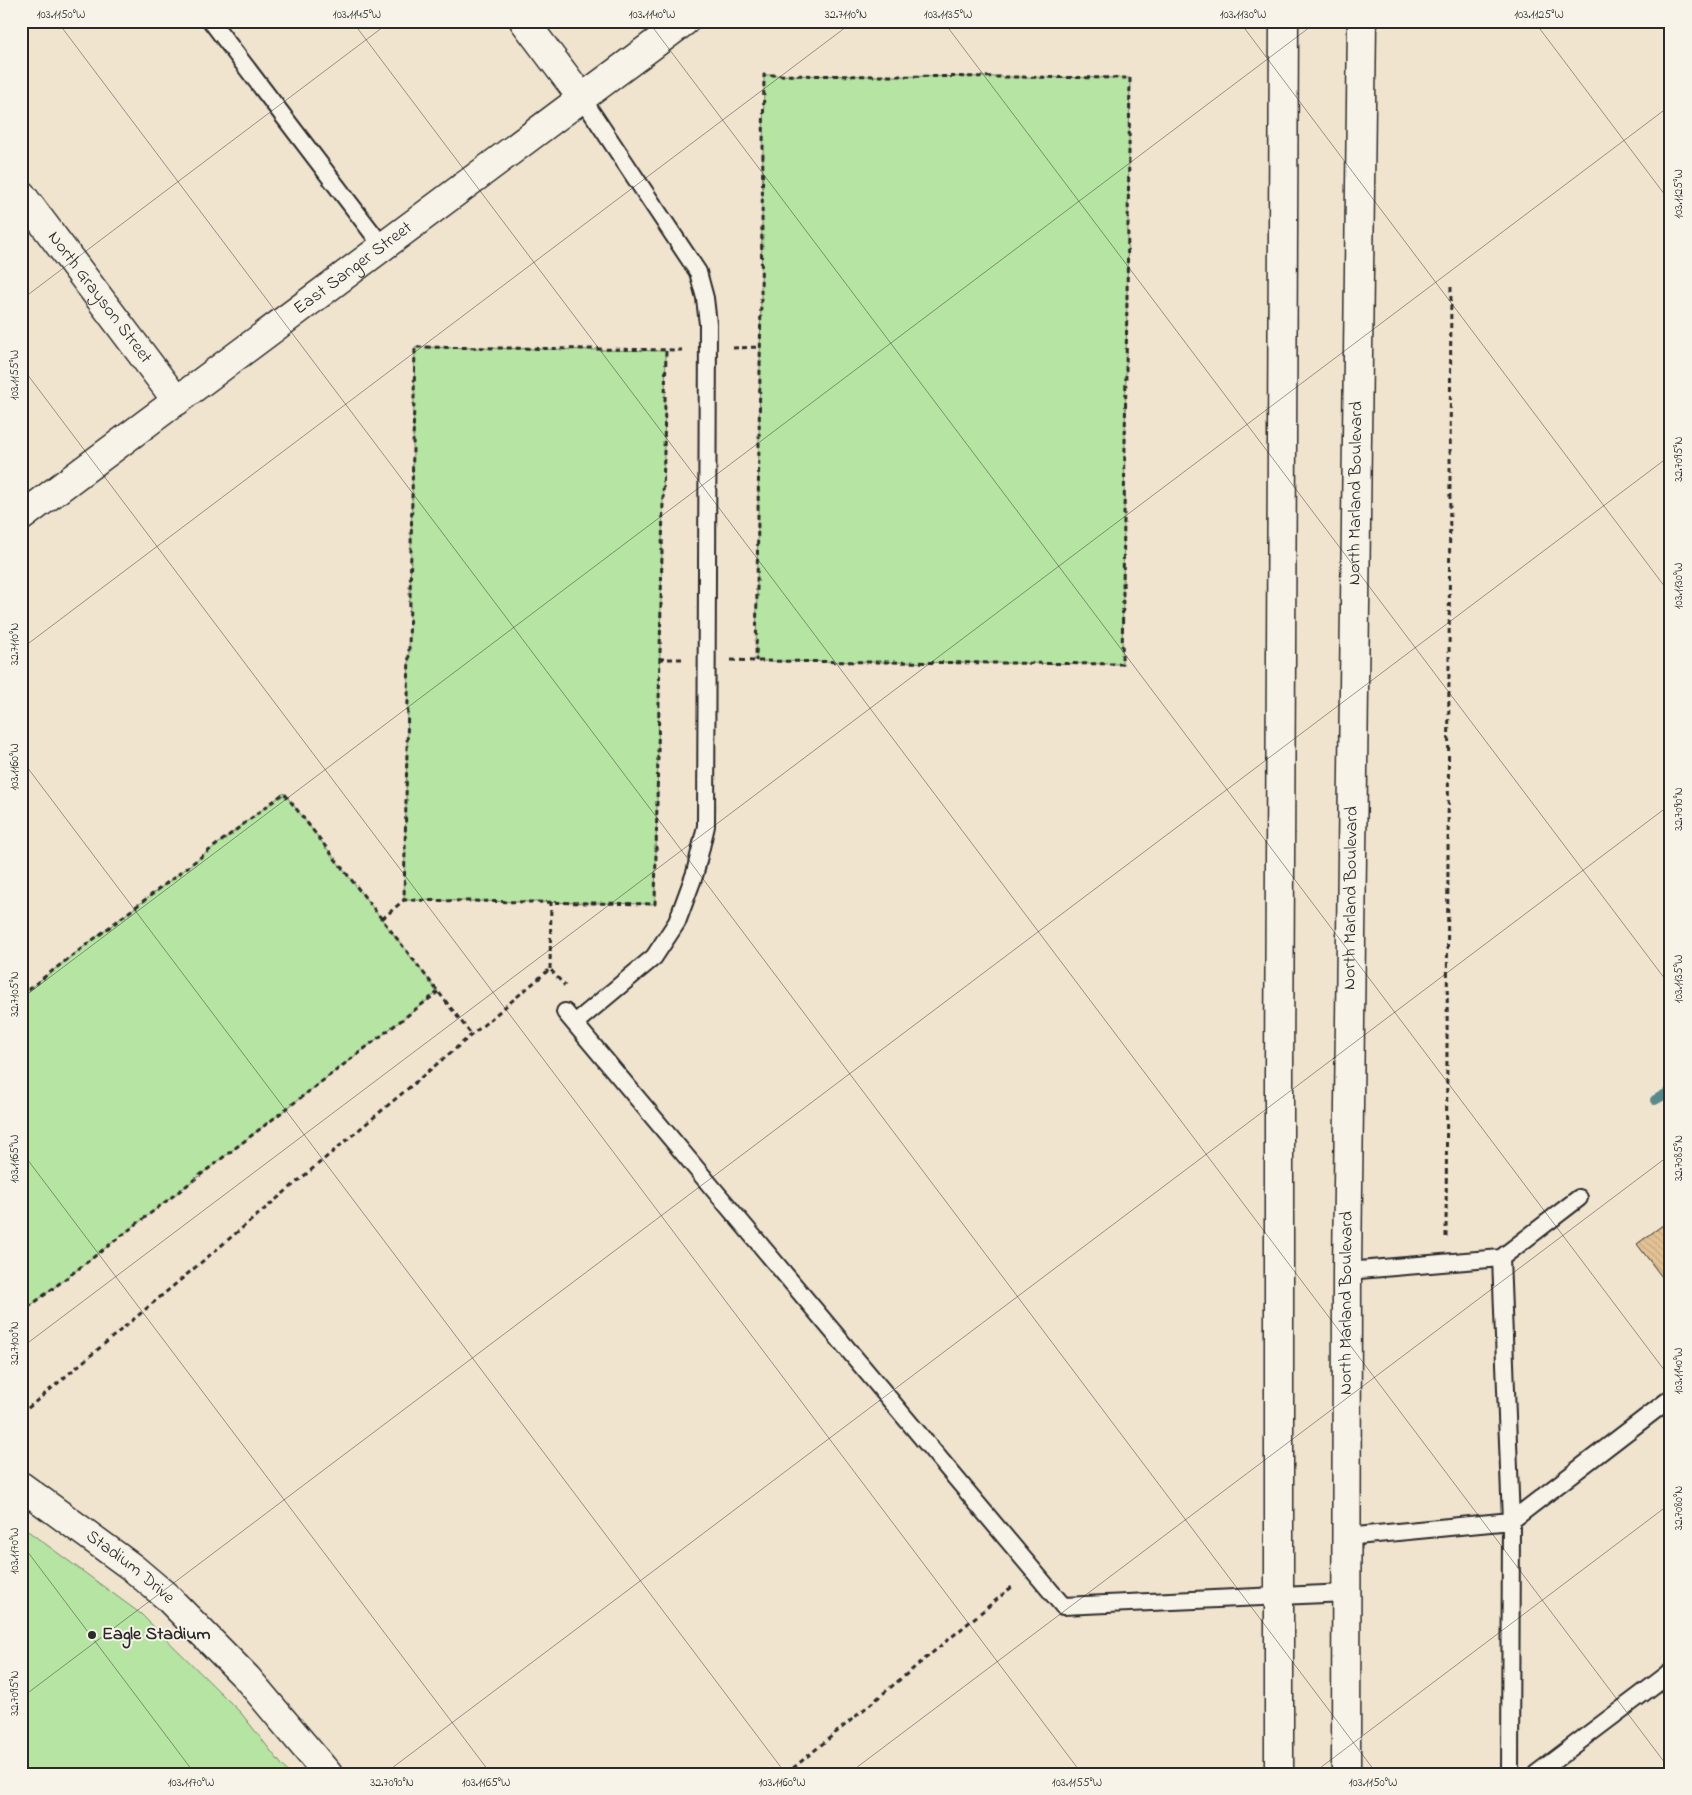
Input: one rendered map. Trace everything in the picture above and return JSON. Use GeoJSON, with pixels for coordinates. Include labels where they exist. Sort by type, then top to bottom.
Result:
{"type":"FeatureCollection","features":[{"type":"Feature","properties":{"kind":"main road"},"geometry":{"type":"LineString","coordinates":[[524,21],[582,98]]}},
{"type":"Feature","properties":{"kind":"main road","name":"East Sanger Street"},"geometry":{"type":"LineString","coordinates":[[21,517],[685,21]]}},
{"type":"Feature","properties":{"kind":"main road"},"geometry":{"type":"LineString","coordinates":[[1279,1774],[1279,1074],[1284,21]]}},
{"type":"Feature","properties":{"kind":"main road","name":"North Marland Boulevard"},"geometry":{"type":"LineString","coordinates":[[1346,1774],[1347,1271],[1362,21]]}},
{"type":"Feature","properties":{"kind":"main road","name":"North Grayson Street"},"geometry":{"type":"LineString","coordinates":[[21,194],[176,401]]}},
{"type":"Feature","properties":{"kind":"main road","name":"Stadium Drive"},"geometry":{"type":"LineString","coordinates":[[21,1486],[141,1574],[166,1596],[248,1678],[328,1774]]}},
{"type":"Feature","properties":{"kind":"lane"},"geometry":{"type":"LineString","coordinates":[[211,21],[383,246]]}},
{"type":"Feature","properties":{"kind":"lane"},"geometry":{"type":"LineString","coordinates":[[582,98],[698,272],[705,298],[708,324],[706,826],[695,873],[677,922],[654,957],[576,1016],[1063,1606],[1346,1593]]}},
{"type":"Feature","properties":{"kind":"lane"},"geometry":{"type":"LineString","coordinates":[[1347,1271],[1501,1258],[1579,1198]]}},
{"type":"Feature","properties":{"kind":"lane"},"geometry":{"type":"LineString","coordinates":[[1501,1258],[1511,1521],[1510,1774]]}},
{"type":"Feature","properties":{"kind":"lane"},"geometry":{"type":"LineString","coordinates":[[1346,1537],[1511,1521],[1671,1398]]}},
{"type":"Feature","properties":{"kind":"lane"},"geometry":{"type":"LineString","coordinates":[[1536,1774],[1671,1672]]}},
{"type":"Feature","properties":{"kind":"path"},"geometry":{"type":"LineString","coordinates":[[764,75],[1130,78],[1122,664],[756,661],[764,75]]}},
{"type":"Feature","properties":{"kind":"path"},"geometry":{"type":"LineString","coordinates":[[1446,1237],[1450,285]]}},
{"type":"Feature","properties":{"kind":"path"},"geometry":{"type":"LineString","coordinates":[[382,918],[404,900],[655,904],[666,351],[415,347],[404,900]]}},
{"type":"Feature","properties":{"kind":"path"},"geometry":{"type":"LineString","coordinates":[[21,995],[284,793],[471,1034]]}},
{"type":"Feature","properties":{"kind":"path"},"geometry":{"type":"LineString","coordinates":[[550,902],[550,969],[576,1016]]}},
{"type":"Feature","properties":{"kind":"path"},"geometry":{"type":"LineString","coordinates":[[21,1414],[550,969]]}},
{"type":"Feature","properties":{"kind":"path"},"geometry":{"type":"LineString","coordinates":[[21,1314],[438,992]]}},
{"type":"Feature","properties":{"kind":"path"},"geometry":{"type":"LineString","coordinates":[[786,1774],[1033,1570]]}},
{"type":"Feature","properties":{"kind":"green space"},"geometry":{"type":"Polygon","coordinates":[[[764,75],[1130,78],[1122,664],[756,661],[764,75]]]}},
{"type":"Feature","properties":{"kind":"green space"},"geometry":{"type":"Polygon","coordinates":[[[415,347],[666,351],[655,904],[404,900],[415,347]]]}},
{"type":"Feature","properties":{"kind":"green space"},"geometry":{"type":"Polygon","coordinates":[[[284,793],[438,992],[21,1313],[21,995],[284,793]]]}},
{"type":"Feature","properties":{"kind":"green space","name":"Eagle Stadium"},"geometry":{"type":"Polygon","coordinates":[[[21,1526],[141,1614],[241,1713],[289,1774],[21,1774],[21,1526]]]}},
{"type":"Feature","properties":{"kind":"building"},"geometry":{"type":"Polygon","coordinates":[[[1671,1219],[1671,1289],[1637,1244],[1671,1219]]]}},
{"type":"Feature","properties":{"kind":"waterway"},"geometry":{"type":"LineString","coordinates":[[1655,1100],[1671,1091]]}},
{"type":"Feature","properties":{"kind":"place","name":"Eagle Stadium"},"geometry":{"type":"Point","coordinates":[92,1635]}}]}
